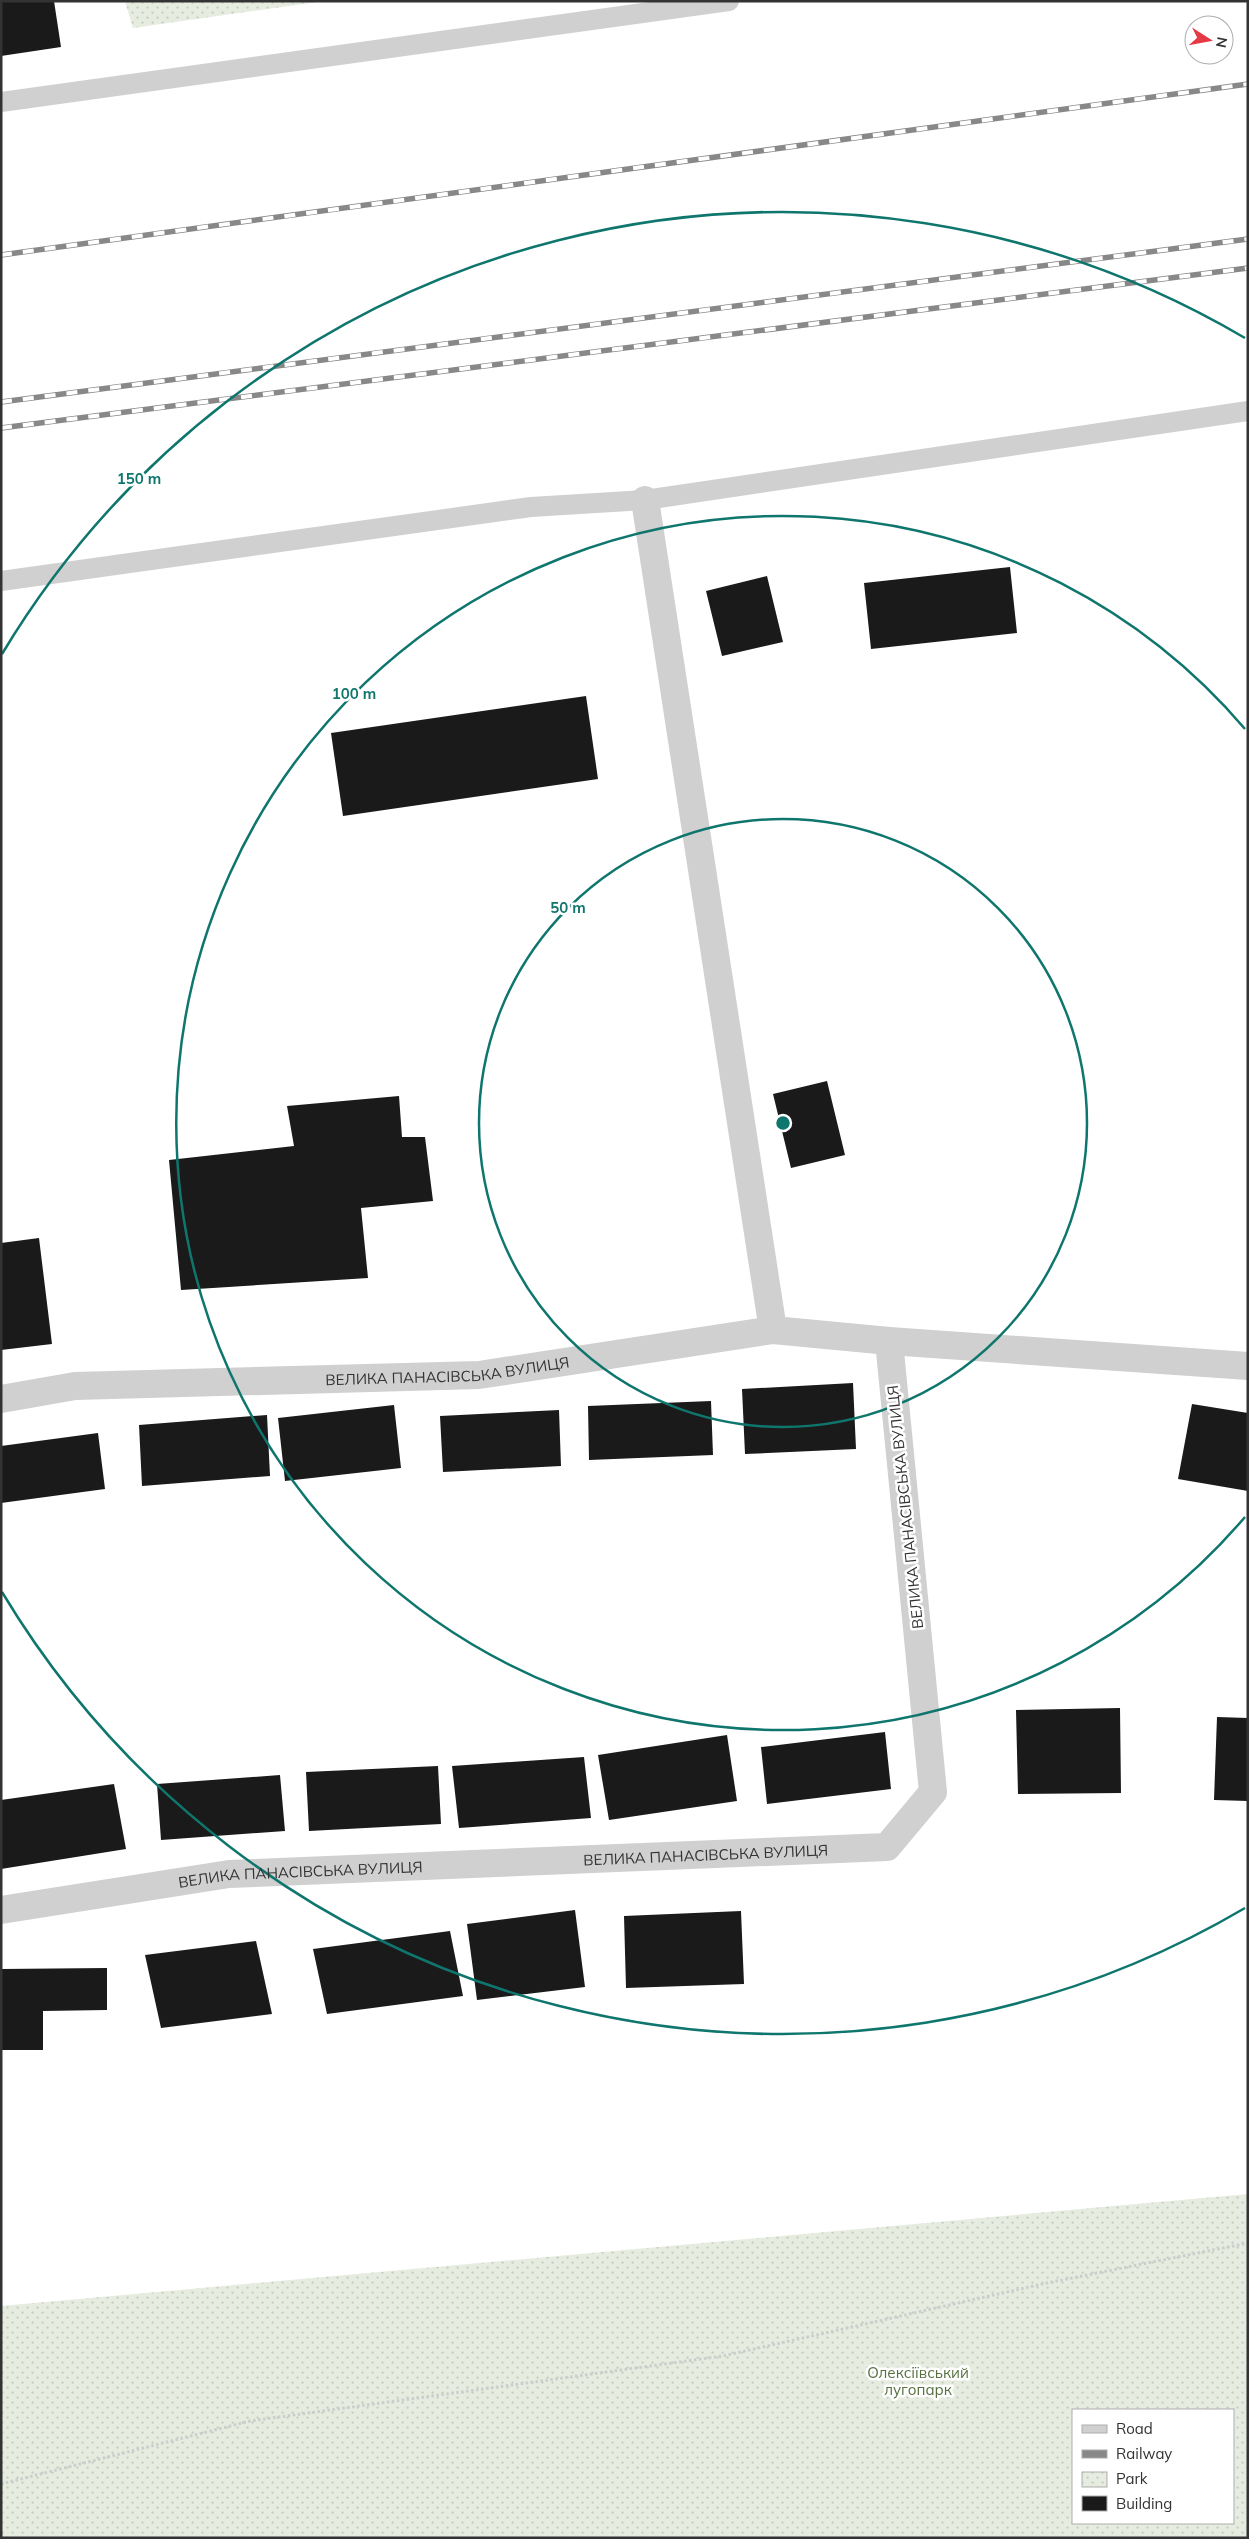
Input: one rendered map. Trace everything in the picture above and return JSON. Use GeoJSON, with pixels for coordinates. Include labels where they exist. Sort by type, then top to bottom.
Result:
{"type":"FeatureCollection","features":[{"type":"Feature","properties":{"kind":"street"},"geometry":{"type":"LineString","coordinates":[[645,500],[773,1330]]}},
{"type":"Feature","properties":{"kind":"street","name":"ВЕЛИКА ПАНАСІВСЬКА ВУЛИЦЯ"},"geometry":{"type":"LineString","coordinates":[[1,1399],[74,1386],[478,1375],[773,1330],[889,1341],[1248,1366]]}},
{"type":"Feature","properties":{"kind":"street","name":"ВЕЛИКА ПАНАСІВСЬКА ВУЛИЦЯ"},"geometry":{"type":"LineString","coordinates":[[1,1910],[229,1874],[886,1847],[933,1792],[889,1341]]}},
{"type":"Feature","properties":{"kind":"lane"},"geometry":{"type":"LineString","coordinates":[[1,102],[729,1]]}},
{"type":"Feature","properties":{"kind":"lane"},"geometry":{"type":"LineString","coordinates":[[1,581],[531,507],[645,500],[1248,411]]}},
{"type":"Feature","properties":{"kind":"path"},"geometry":{"type":"LineString","coordinates":[[1,2484],[250,2421],[723,2356],[1048,2283],[1248,2243]]}},
{"type":"Feature","properties":{"kind":"green space"},"geometry":{"type":"Polygon","coordinates":[[[125,1],[324,1],[133,28],[125,1]]]}},
{"type":"Feature","properties":{"kind":"green space","name":"Олексіївський лугопарк"},"geometry":{"type":"Polygon","coordinates":[[[1248,2194],[1248,2538],[1,2538],[1,2306],[1248,2194]]]}},
{"type":"Feature","properties":{"kind":"building"},"geometry":{"type":"Polygon","coordinates":[[[1,1],[54,1],[61,47],[1,56],[1,1]]]}},
{"type":"Feature","properties":{"kind":"building"},"geometry":{"type":"Polygon","coordinates":[[[1010,567],[1017,633],[871,649],[864,583],[1010,567]]]}},
{"type":"Feature","properties":{"kind":"building"},"geometry":{"type":"Polygon","coordinates":[[[767,576],[783,642],[722,656],[706,591],[767,576]]]}},
{"type":"Feature","properties":{"kind":"building"},"geometry":{"type":"Polygon","coordinates":[[[586,696],[598,779],[343,816],[331,733],[586,696]]]}},
{"type":"Feature","properties":{"kind":"building"},"geometry":{"type":"Polygon","coordinates":[[[827,1081],[845,1155],[791,1168],[773,1094],[827,1081]]]}},
{"type":"Feature","properties":{"kind":"building"},"geometry":{"type":"Polygon","coordinates":[[[399,1096],[402,1137],[425,1137],[433,1201],[361,1208],[368,1278],[181,1290],[169,1160],[294,1146],[287,1106],[399,1096]]]}},
{"type":"Feature","properties":{"kind":"building"},"geometry":{"type":"Polygon","coordinates":[[[39,1238],[52,1344],[1,1350],[1,1243],[39,1238]]]}},
{"type":"Feature","properties":{"kind":"building"},"geometry":{"type":"Polygon","coordinates":[[[853,1383],[856,1449],[745,1454],[742,1389],[853,1383]]]}},
{"type":"Feature","properties":{"kind":"building"},"geometry":{"type":"Polygon","coordinates":[[[711,1401],[713,1455],[589,1460],[588,1406],[711,1401]]]}},
{"type":"Feature","properties":{"kind":"building"},"geometry":{"type":"Polygon","coordinates":[[[1192,1404],[1248,1413],[1248,1491],[1178,1479],[1192,1404]]]}},
{"type":"Feature","properties":{"kind":"building"},"geometry":{"type":"Polygon","coordinates":[[[394,1405],[401,1468],[285,1481],[278,1418],[394,1405]]]}},
{"type":"Feature","properties":{"kind":"building"},"geometry":{"type":"Polygon","coordinates":[[[559,1410],[561,1466],[443,1472],[440,1416],[559,1410]]]}},
{"type":"Feature","properties":{"kind":"building"},"geometry":{"type":"Polygon","coordinates":[[[267,1415],[270,1476],[142,1486],[139,1425],[267,1415]]]}},
{"type":"Feature","properties":{"kind":"building"},"geometry":{"type":"Polygon","coordinates":[[[98,1433],[105,1489],[1,1503],[1,1446],[98,1433]]]}},
{"type":"Feature","properties":{"kind":"building"},"geometry":{"type":"Polygon","coordinates":[[[1120,1708],[1121,1793],[1018,1794],[1016,1710],[1120,1708]]]}},
{"type":"Feature","properties":{"kind":"building"},"geometry":{"type":"Polygon","coordinates":[[[1217,1717],[1248,1718],[1248,1801],[1214,1800],[1217,1717]]]}},
{"type":"Feature","properties":{"kind":"building"},"geometry":{"type":"Polygon","coordinates":[[[885,1732],[891,1789],[767,1804],[761,1747],[885,1732]]]}},
{"type":"Feature","properties":{"kind":"building"},"geometry":{"type":"Polygon","coordinates":[[[727,1735],[737,1801],[609,1820],[598,1755],[727,1735]]]}},
{"type":"Feature","properties":{"kind":"building"},"geometry":{"type":"Polygon","coordinates":[[[584,1757],[591,1818],[459,1828],[452,1766],[584,1757]]]}},
{"type":"Feature","properties":{"kind":"building"},"geometry":{"type":"Polygon","coordinates":[[[438,1766],[441,1824],[309,1831],[306,1772],[438,1766]]]}},
{"type":"Feature","properties":{"kind":"building"},"geometry":{"type":"Polygon","coordinates":[[[280,1775],[285,1831],[161,1840],[157,1784],[280,1775]]]}},
{"type":"Feature","properties":{"kind":"building"},"geometry":{"type":"Polygon","coordinates":[[[114,1784],[126,1849],[1,1869],[1,1800],[114,1784]]]}},
{"type":"Feature","properties":{"kind":"building"},"geometry":{"type":"Polygon","coordinates":[[[575,1910],[585,1987],[477,2000],[467,1924],[575,1910]]]}},
{"type":"Feature","properties":{"kind":"building"},"geometry":{"type":"Polygon","coordinates":[[[741,1911],[744,1984],[626,1988],[624,1916],[741,1911]]]}},
{"type":"Feature","properties":{"kind":"building"},"geometry":{"type":"Polygon","coordinates":[[[450,1931],[463,1996],[327,2014],[313,1949],[450,1931]]]}},
{"type":"Feature","properties":{"kind":"building"},"geometry":{"type":"Polygon","coordinates":[[[256,1941],[272,2014],[161,2028],[145,1955],[256,1941]]]}},
{"type":"Feature","properties":{"kind":"building"},"geometry":{"type":"Polygon","coordinates":[[[107,1968],[107,2010],[43,2011],[43,2050],[1,2050],[1,1969],[107,1968]]]}},
{"type":"Feature","properties":{"kind":"railway"},"geometry":{"type":"LineString","coordinates":[[1,255],[1248,84]]}},
{"type":"Feature","properties":{"kind":"railway"},"geometry":{"type":"LineString","coordinates":[[1,402],[1248,239]]}},
{"type":"Feature","properties":{"kind":"railway"},"geometry":{"type":"LineString","coordinates":[[1,428],[1248,268]]}}]}
